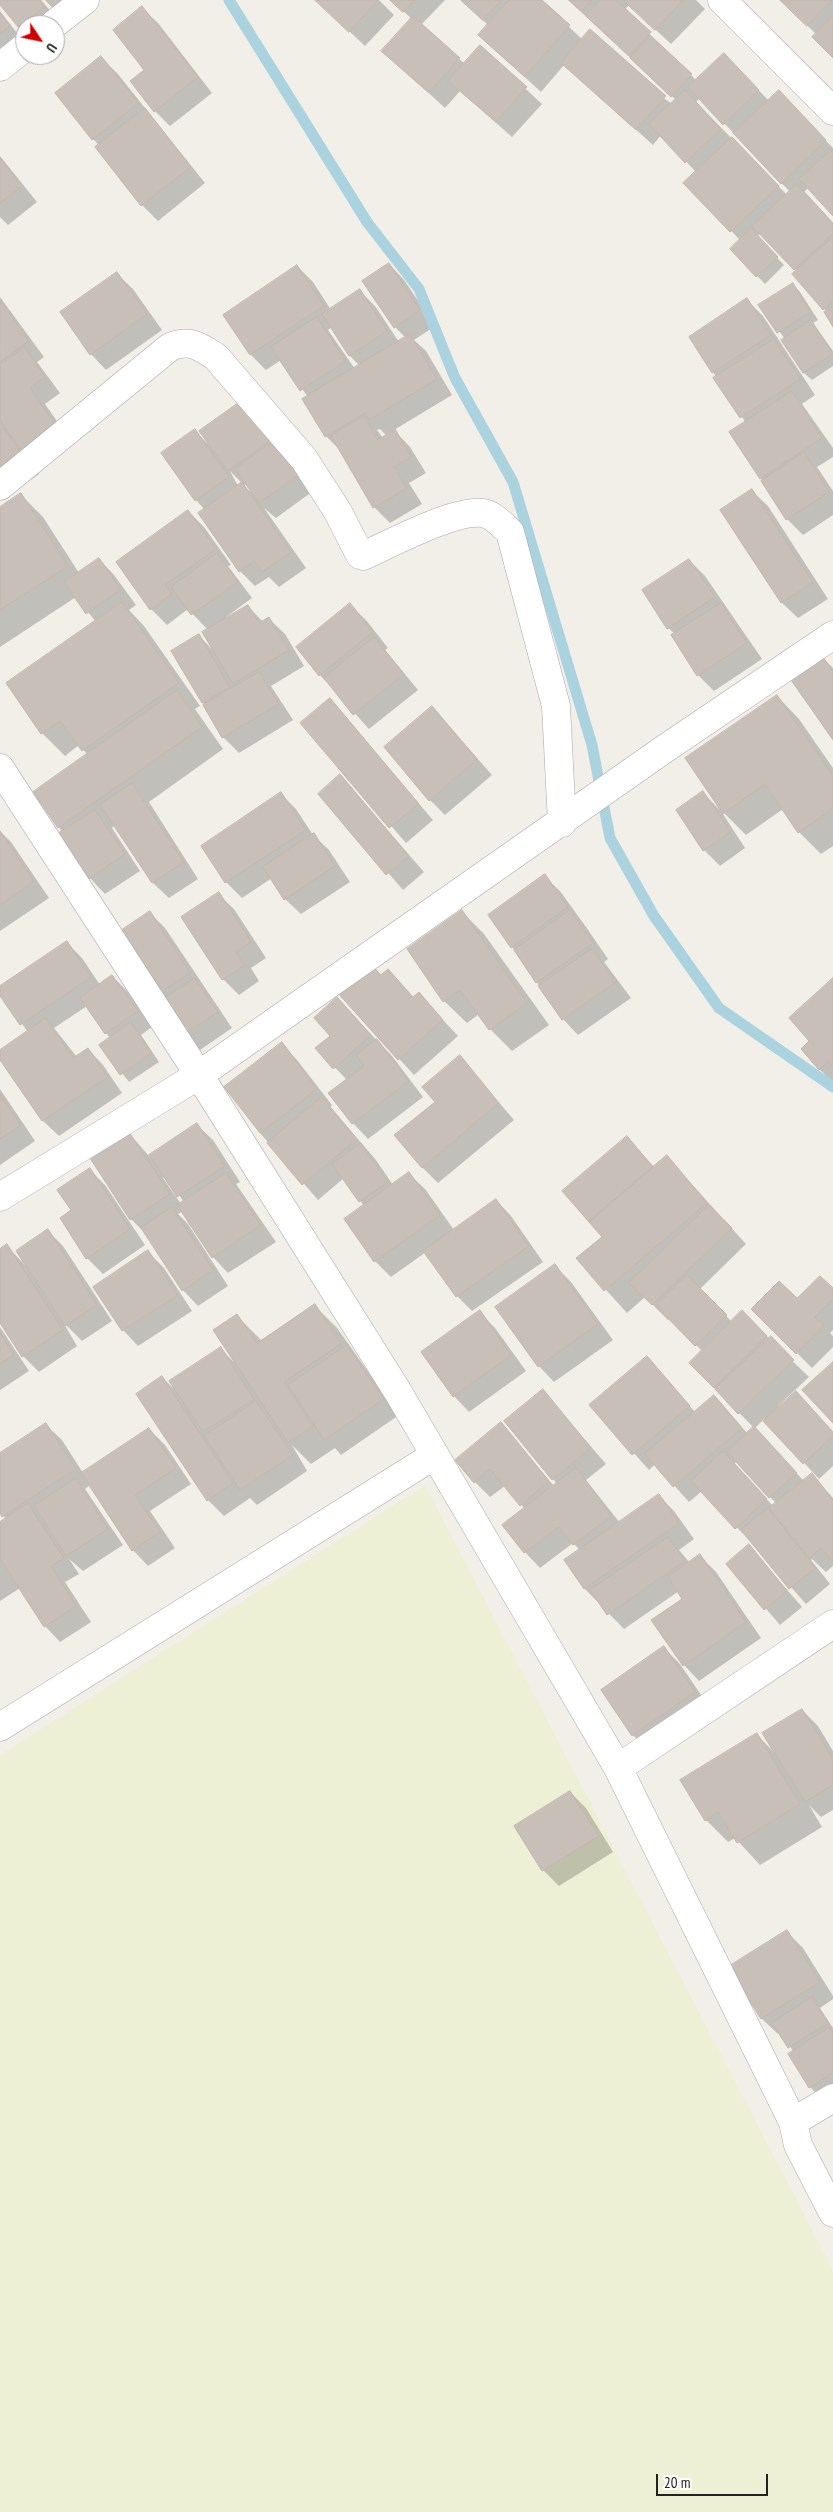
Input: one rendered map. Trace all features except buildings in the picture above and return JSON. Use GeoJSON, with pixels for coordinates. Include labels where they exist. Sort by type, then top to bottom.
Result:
{"type":"FeatureCollection","features":[{"type":"Feature","properties":{"kind":"street"},"geometry":{"type":"LineString","coordinates":[[65,16],[85,0]]}},
{"type":"Feature","properties":{"kind":"street"},"geometry":{"type":"LineString","coordinates":[[722,0],[833,110]]}},
{"type":"Feature","properties":{"kind":"street"},"geometry":{"type":"LineString","coordinates":[[0,67],[15,55]]}},
{"type":"Feature","properties":{"kind":"street"},"geometry":{"type":"LineString","coordinates":[[0,486],[170,347],[183,342],[201,347],[216,357],[304,458],[338,512],[360,555],[363,556],[462,514],[483,513],[496,519],[510,532],[556,706],[569,818]]}},
{"type":"Feature","properties":{"kind":"street"},"geometry":{"type":"LineString","coordinates":[[0,1197],[199,1075],[664,750],[833,635]]}},
{"type":"Feature","properties":{"kind":"street"},"geometry":{"type":"LineString","coordinates":[[0,768],[199,1075],[435,1455],[618,1768],[793,2122],[798,2144],[833,2212]]}},
{"type":"Feature","properties":{"kind":"street"},"geometry":{"type":"LineString","coordinates":[[0,1727],[435,1455]]}},
{"type":"Feature","properties":{"kind":"street"},"geometry":{"type":"LineString","coordinates":[[618,1768],[833,1624]]}},
{"type":"Feature","properties":{"kind":"street"},"geometry":{"type":"LineString","coordinates":[[793,2122],[833,2098]]}},
{"type":"Feature","properties":{"kind":"green space"},"geometry":{"type":"Polygon","coordinates":[[[425,1485],[833,2270],[833,2512],[0,2512],[0,1755],[425,1485]]]}},
{"type":"Feature","properties":{"kind":"waterway"},"geometry":{"type":"LineString","coordinates":[[229,0],[367,222],[419,289],[455,378],[513,482],[592,745],[610,838],[654,916],[719,1008],[833,1087]]}}]}
